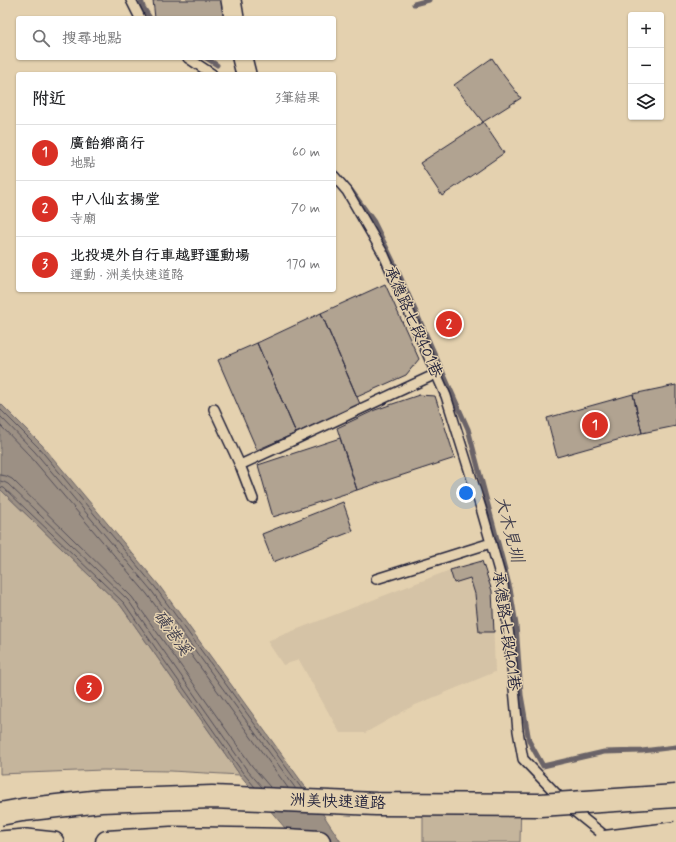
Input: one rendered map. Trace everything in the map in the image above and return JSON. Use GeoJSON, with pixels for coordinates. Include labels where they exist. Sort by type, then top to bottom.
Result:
{"type":"FeatureCollection","features":[{"type":"Feature","properties":{"kind":"highway","name":"洲美快速道路"},"geometry":{"type":"LineString","coordinates":[[0,814],[101,801],[212,797],[376,804],[540,805],[676,796]]}},
{"type":"Feature","properties":{"kind":"highway"},"geometry":{"type":"LineString","coordinates":[[605,842],[676,833]]}},
{"type":"Feature","properties":{"kind":"highway"},"geometry":{"type":"LineString","coordinates":[[107,842],[171,838],[319,842]]}},
{"type":"Feature","properties":{"kind":"street"},"geometry":{"type":"LineString","coordinates":[[231,0],[234,16]]}},
{"type":"Feature","properties":{"kind":"street"},"geometry":{"type":"LineString","coordinates":[[0,841],[26,839],[54,842]]}},
{"type":"Feature","properties":{"kind":"lane"},"geometry":{"type":"LineString","coordinates":[[131,0],[139,16]]}},
{"type":"Feature","properties":{"kind":"lane"},"geometry":{"type":"LineString","coordinates":[[191,60],[209,72]]}},
{"type":"Feature","properties":{"kind":"lane","name":"承德路七段401巷"},"geometry":{"type":"LineString","coordinates":[[336,178],[347,191],[384,255],[446,396],[503,585],[518,731],[523,760],[569,807],[612,842]]}},
{"type":"Feature","properties":{"kind":"lane"},"geometry":{"type":"LineString","coordinates":[[240,466],[436,374]]}},
{"type":"Feature","properties":{"kind":"lane"},"geometry":{"type":"LineString","coordinates":[[214,409],[253,499]]}},
{"type":"Feature","properties":{"kind":"lane"},"geometry":{"type":"LineString","coordinates":[[376,578],[491,543]]}},
{"type":"Feature","properties":{"kind":"shaded area"},"geometry":{"type":"Polygon","coordinates":[[[0,489],[121,606],[240,775],[171,771],[103,770],[0,774],[0,489]]]}},
{"type":"Feature","properties":{"kind":"shaded area"},"geometry":{"type":"Polygon","coordinates":[[[482,561],[492,591],[495,672],[413,706],[365,733],[340,733],[299,660],[283,665],[267,641],[450,570],[482,561]]]}},
{"type":"Feature","properties":{"kind":"shaded area"},"geometry":{"type":"Polygon","coordinates":[[[423,799],[521,801],[520,842],[423,842],[423,799]]]}},
{"type":"Feature","properties":{"kind":"water","name":"磺港溪"},"geometry":{"type":"Polygon","coordinates":[[[0,403],[42,445],[158,584],[304,785],[341,842],[297,842],[240,775],[121,606],[0,489],[0,403]]]}},
{"type":"Feature","properties":{"kind":"building"},"geometry":{"type":"Polygon","coordinates":[[[153,0],[225,0],[227,16],[155,16],[153,0]]]}},
{"type":"Feature","properties":{"kind":"building"},"geometry":{"type":"Polygon","coordinates":[[[492,58],[521,98],[483,122],[454,85],[492,58]]]}},
{"type":"Feature","properties":{"kind":"building"},"geometry":{"type":"Polygon","coordinates":[[[483,122],[504,153],[442,196],[420,163],[483,122]]]}},
{"type":"Feature","properties":{"kind":"building"},"geometry":{"type":"Polygon","coordinates":[[[385,284],[419,359],[406,375],[357,397],[321,313],[385,284]]]}},
{"type":"Feature","properties":{"kind":"building"},"geometry":{"type":"Polygon","coordinates":[[[321,313],[360,404],[296,433],[257,343],[321,313]]]}},
{"type":"Feature","properties":{"kind":"building"},"geometry":{"type":"Polygon","coordinates":[[[257,343],[296,433],[257,450],[218,360],[257,343]]]}},
{"type":"Feature","properties":{"kind":"building"},"geometry":{"type":"Polygon","coordinates":[[[676,385],[676,426],[642,433],[633,394],[676,385]]]}},
{"type":"Feature","properties":{"kind":"building"},"geometry":{"type":"Polygon","coordinates":[[[633,394],[642,433],[557,457],[547,418],[633,394]]]}},
{"type":"Feature","properties":{"kind":"building"},"geometry":{"type":"Polygon","coordinates":[[[419,395],[435,396],[455,458],[357,490],[337,428],[375,410],[419,395]]]}},
{"type":"Feature","properties":{"kind":"building"},"geometry":{"type":"Polygon","coordinates":[[[340,438],[357,490],[273,517],[258,465],[340,438]]]}},
{"type":"Feature","properties":{"kind":"building"},"geometry":{"type":"Polygon","coordinates":[[[343,502],[353,531],[273,562],[262,534],[343,502]]]}},
{"type":"Feature","properties":{"kind":"building"},"geometry":{"type":"Polygon","coordinates":[[[482,561],[492,591],[494,632],[479,632],[475,594],[470,578],[454,583],[450,570],[482,561]]]}},
{"type":"Feature","properties":{"kind":"waterway","name":"大木見圳"},"geometry":{"type":"LineString","coordinates":[[141,0],[143,7],[149,16]]}},
{"type":"Feature","properties":{"kind":"waterway"},"geometry":{"type":"LineString","coordinates":[[414,4],[429,0]]}},
{"type":"Feature","properties":{"kind":"waterway","name":"大木見圳"},"geometry":{"type":"LineString","coordinates":[[209,60],[217,65]]}},
{"type":"Feature","properties":{"kind":"waterway","name":"大木見圳"},"geometry":{"type":"LineString","coordinates":[[351,190],[374,222],[395,265],[468,429],[510,589],[516,625],[521,695],[529,741],[543,766],[604,752],[642,751],[676,747]]}},
{"type":"Feature","properties":{"kind":"place","name":"中八仙玄揚堂"},"geometry":{"type":"Point","coordinates":[449,324]}},
{"type":"Feature","properties":{"kind":"place","name":"廣飴鄉商行"},"geometry":{"type":"Point","coordinates":[595,425]}},
{"type":"Feature","properties":{"kind":"place","name":"北投堤外自行車越野運動場"},"geometry":{"type":"Point","coordinates":[89,688]}}]}
